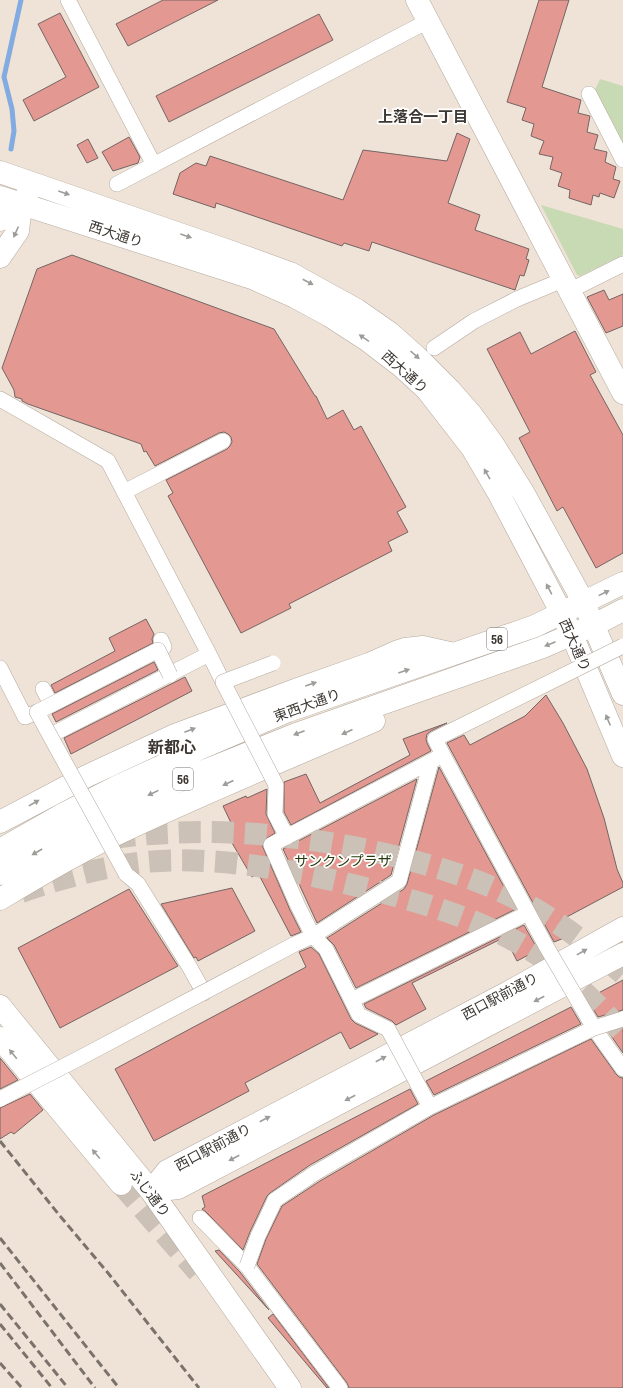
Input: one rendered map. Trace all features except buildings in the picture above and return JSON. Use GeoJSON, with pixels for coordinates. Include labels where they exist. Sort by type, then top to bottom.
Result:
{"type":"FeatureCollection","features":[{"type":"Feature","properties":{"kind":"main road"},"geometry":{"type":"LineString","coordinates":[[417,0],[561,287],[623,393]]}},
{"type":"Feature","properties":{"kind":"main road","name":"西大通り"},"geometry":{"type":"LineString","coordinates":[[0,172],[290,273],[357,310],[390,333],[450,390],[471,414],[493,444],[523,492],[584,603],[623,694]]}},
{"type":"Feature","properties":{"kind":"main road"},"geometry":{"type":"LineString","coordinates":[[0,220],[21,204],[33,183]]}},
{"type":"Feature","properties":{"kind":"main road","name":"西大通り"},"geometry":{"type":"LineString","coordinates":[[0,197],[252,278],[330,316],[367,340],[401,366],[427,390],[472,448],[562,614],[623,756]]}},
{"type":"Feature","properties":{"kind":"main road"},"geometry":{"type":"LineString","coordinates":[[0,257],[18,231],[21,204]]}},
{"type":"Feature","properties":{"kind":"main road","name":"東西大通り"},"geometry":{"type":"LineString","coordinates":[[0,850],[63,814],[199,749],[288,711],[535,626],[623,583]]}},
{"type":"Feature","properties":{"kind":"main road","name":"東西大通り"},"geometry":{"type":"LineString","coordinates":[[0,874],[72,833],[179,781],[299,733],[543,647],[594,625],[623,610]]}},
{"type":"Feature","properties":{"kind":"main road"},"geometry":{"type":"LineString","coordinates":[[0,822],[87,776],[175,735],[363,666],[396,652],[405,649],[423,647],[454,654]]}},
{"type":"Feature","properties":{"kind":"main road"},"geometry":{"type":"LineString","coordinates":[[0,899],[118,833],[386,715],[444,682]]}},
{"type":"Feature","properties":{"kind":"main road","name":"西口駅前通り"},"geometry":{"type":"LineString","coordinates":[[151,1191],[167,1171],[505,994],[623,928]]}},
{"type":"Feature","properties":{"kind":"main road","name":"西口駅前通り"},"geometry":{"type":"LineString","coordinates":[[151,1191],[178,1188],[623,954]]}},
{"type":"Feature","properties":{"kind":"main road","name":"ふじ通り"},"geometry":{"type":"LineString","coordinates":[[0,1006],[151,1191],[290,1388]]}},
{"type":"Feature","properties":{"kind":"main road"},"geometry":{"type":"LineString","coordinates":[[0,1038],[122,1184]]}},
{"type":"Feature","properties":{"kind":"street"},"geometry":{"type":"LineString","coordinates":[[68,0],[154,165]]}},
{"type":"Feature","properties":{"kind":"street"},"geometry":{"type":"LineString","coordinates":[[117,184],[428,21]]}},
{"type":"Feature","properties":{"kind":"street"},"geometry":{"type":"LineString","coordinates":[[589,94],[623,160]]}},
{"type":"Feature","properties":{"kind":"street"},"geometry":{"type":"LineString","coordinates":[[434,348],[474,321],[517,299],[561,287],[623,264]]}},
{"type":"Feature","properties":{"kind":"street"},"geometry":{"type":"LineString","coordinates":[[0,399],[108,461],[276,786],[275,814],[287,837]]}},
{"type":"Feature","properties":{"kind":"street"},"geometry":{"type":"LineString","coordinates":[[124,492],[223,441]]}},
{"type":"Feature","properties":{"kind":"street"},"geometry":{"type":"LineString","coordinates":[[0,668],[25,717],[37,712],[160,645],[170,675]]}},
{"type":"Feature","properties":{"kind":"street"},"geometry":{"type":"LineString","coordinates":[[0,1100],[295,944],[313,936],[399,881],[437,758],[435,739],[623,646]]}},
{"type":"Feature","properties":{"kind":"street"},"geometry":{"type":"LineString","coordinates":[[51,736],[209,654]]}},
{"type":"Feature","properties":{"kind":"street"},"geometry":{"type":"LineString","coordinates":[[223,682],[273,663]]}},
{"type":"Feature","properties":{"kind":"street"},"geometry":{"type":"LineString","coordinates":[[43,689],[50,704]]}},
{"type":"Feature","properties":{"kind":"street"},"geometry":{"type":"LineString","coordinates":[[37,712],[126,874],[138,884],[204,993]]}},
{"type":"Feature","properties":{"kind":"street"},"geometry":{"type":"LineString","coordinates":[[430,1107],[388,1029],[359,1015],[326,949],[313,936],[271,845],[437,758]]}},
{"type":"Feature","properties":{"kind":"street"},"geometry":{"type":"LineString","coordinates":[[437,758],[528,912],[594,1028],[623,1069]]}},
{"type":"Feature","properties":{"kind":"street"},"geometry":{"type":"LineString","coordinates":[[352,1000],[528,912]]}},
{"type":"Feature","properties":{"kind":"street"},"geometry":{"type":"LineString","coordinates":[[247,1266],[258,1236],[275,1200],[316,1173],[430,1107],[594,1028],[623,1019]]}},
{"type":"Feature","properties":{"kind":"street"},"geometry":{"type":"LineString","coordinates":[[200,1218],[247,1266],[340,1388]]}},
{"type":"Feature","properties":{"kind":"green space"},"geometry":{"type":"Polygon","coordinates":[[[600,79],[623,86],[623,148],[593,94],[600,79]]]}},
{"type":"Feature","properties":{"kind":"green space"},"geometry":{"type":"Polygon","coordinates":[[[541,205],[623,229],[623,255],[580,276],[577,275],[541,205]]]}},
{"type":"Feature","properties":{"kind":"waterway"},"geometry":{"type":"LineString","coordinates":[[11,149],[14,131],[12,109],[4,77],[21,0]]}},
{"type":"Feature","properties":{"kind":"tunnel"},"geometry":{"type":"LineString","coordinates":[[113,838],[185,832],[256,834],[328,842],[398,857],[443,869],[472,879],[515,898],[544,914],[598,953],[623,974]]}},
{"type":"Feature","properties":{"kind":"tunnel"},"geometry":{"type":"LineString","coordinates":[[21,892],[51,882],[97,870],[129,864],[172,860],[258,866],[342,882],[428,905],[467,919],[504,935],[550,963],[589,996],[623,1033]]}},
{"type":"Feature","properties":{"kind":"tunnel"},"geometry":{"type":"LineString","coordinates":[[121,1184],[198,1272]]}},
{"type":"Feature","properties":{"kind":"railway"},"geometry":{"type":"LineString","coordinates":[[0,1141],[108,1273],[199,1388]]}},
{"type":"Feature","properties":{"kind":"railway"},"geometry":{"type":"LineString","coordinates":[[0,1238],[119,1388]]}},
{"type":"Feature","properties":{"kind":"railway"},"geometry":{"type":"LineString","coordinates":[[0,1263],[95,1388]]}},
{"type":"Feature","properties":{"kind":"railway"},"geometry":{"type":"LineString","coordinates":[[0,1304],[68,1388]]}},
{"type":"Feature","properties":{"kind":"railway"},"geometry":{"type":"LineString","coordinates":[[0,1324],[52,1388]]}},
{"type":"Feature","properties":{"kind":"railway"},"geometry":{"type":"LineString","coordinates":[[0,1363],[22,1388]]}},
{"type":"Feature","properties":{"kind":"district","name":"上落合一丁目"},"geometry":{"type":"Point","coordinates":[423,116]}},
{"type":"Feature","properties":{"kind":"district","name":"新都心"},"geometry":{"type":"Point","coordinates":[172,747]}},
{"type":"Feature","properties":{"kind":"park label","name":"サンクンプラザ"},"geometry":{"type":"Point","coordinates":[343,861]}}]}
